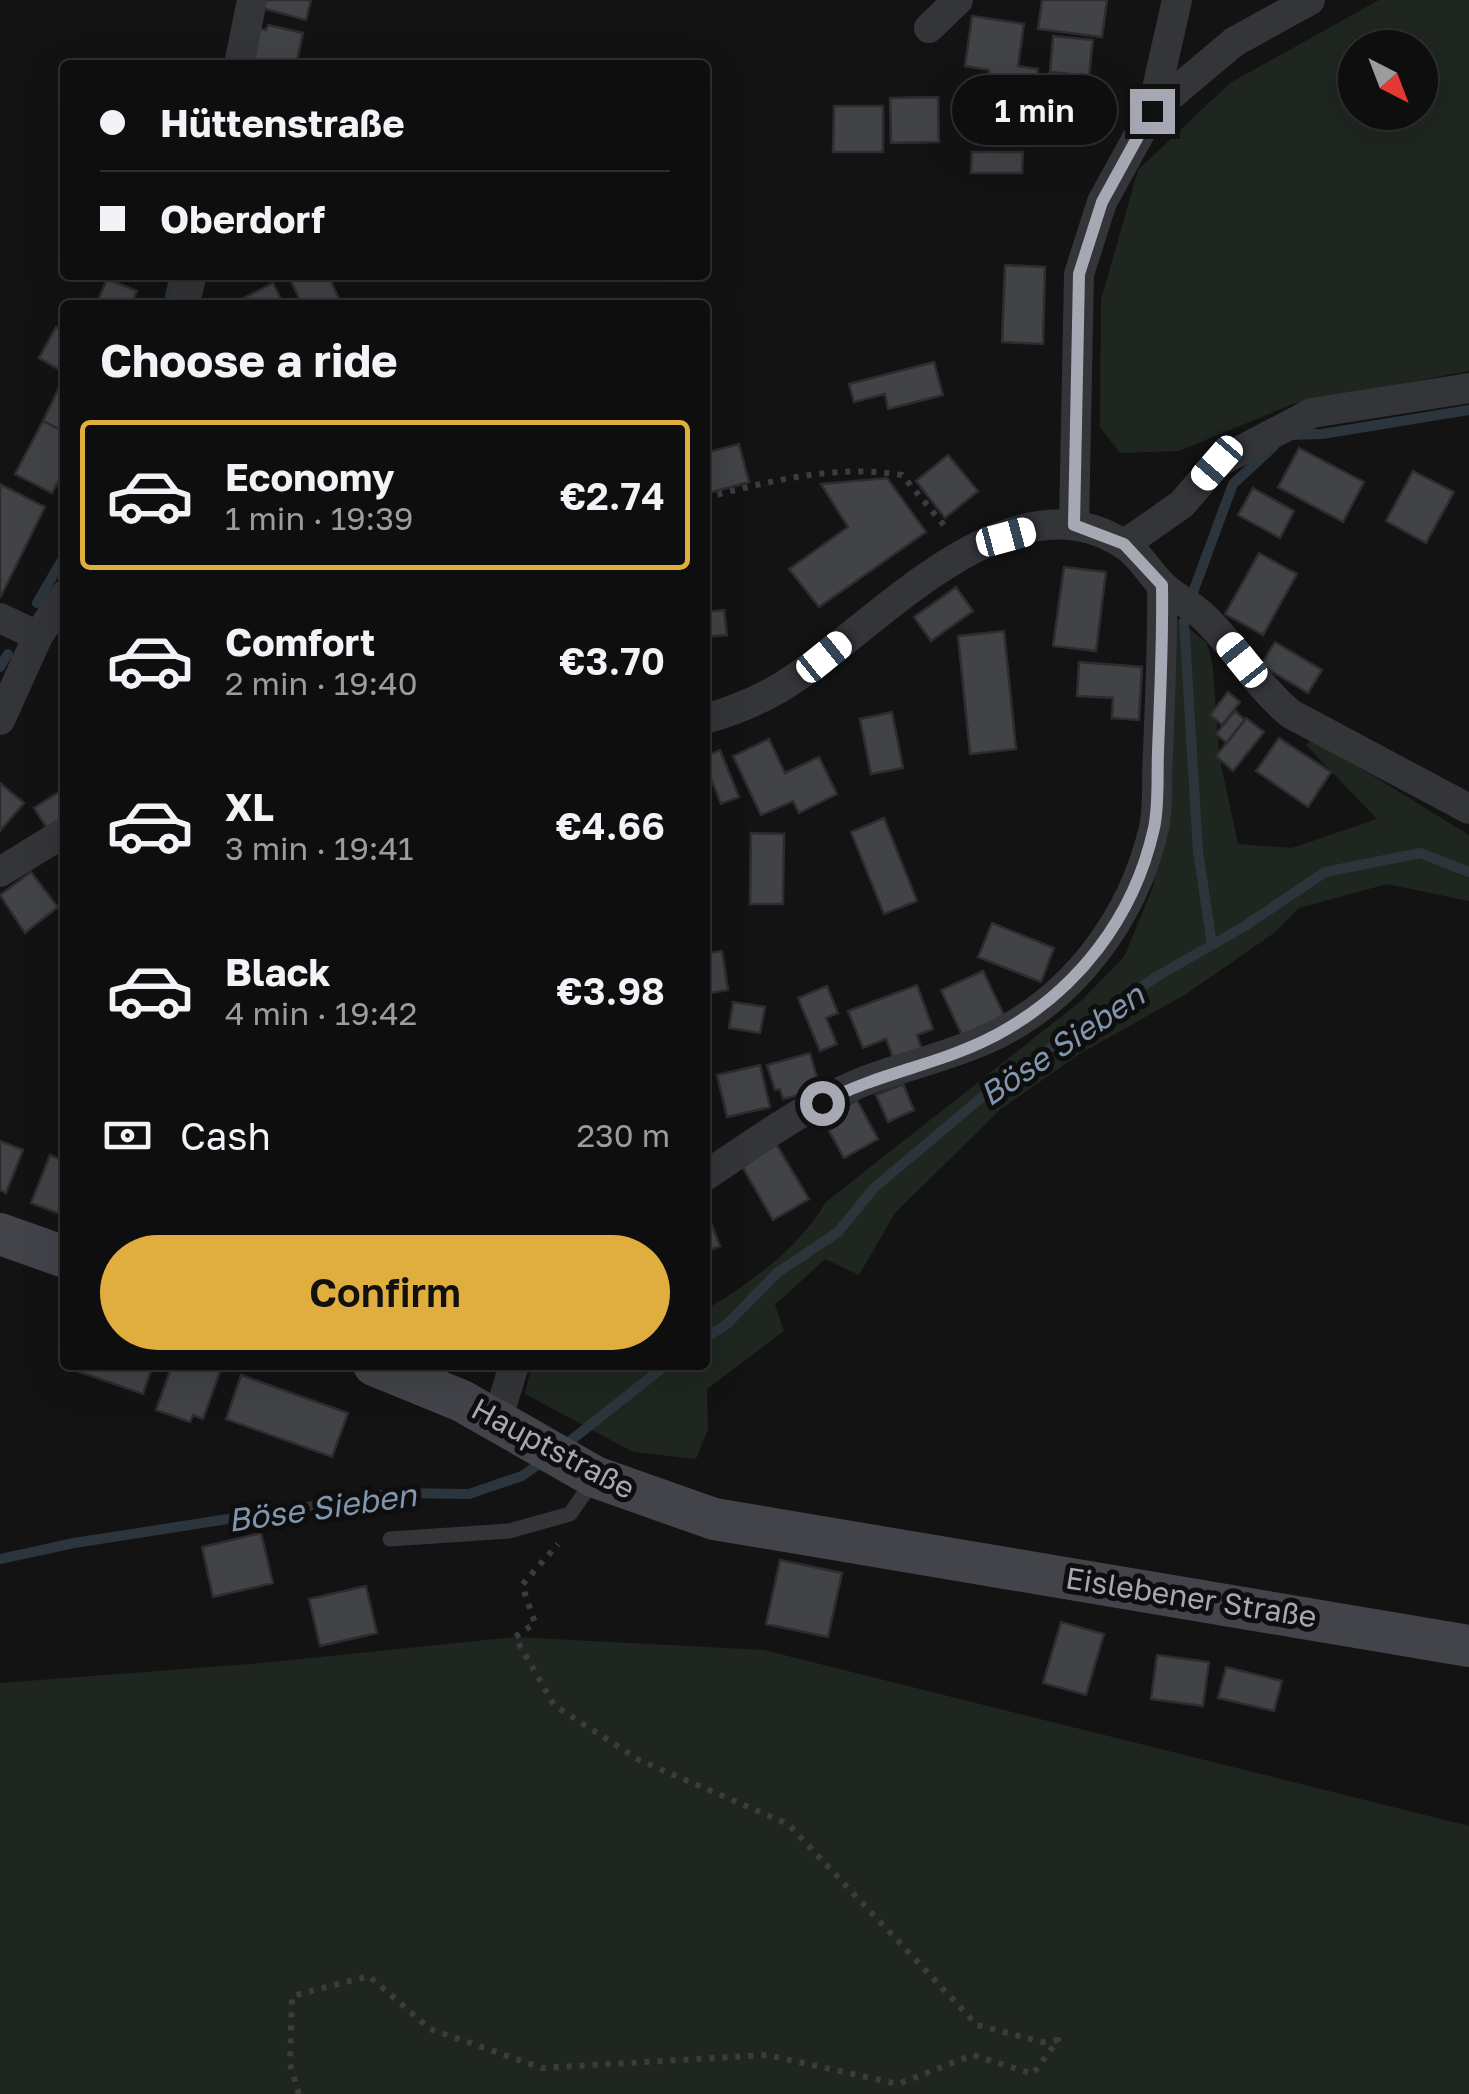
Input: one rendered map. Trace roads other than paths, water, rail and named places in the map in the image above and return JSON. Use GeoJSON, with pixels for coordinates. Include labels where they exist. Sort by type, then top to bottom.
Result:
{"type":"FeatureCollection","features":[{"type":"Feature","properties":{"kind":"main road"},"geometry":{"type":"LineString","coordinates":[[0,1234],[60,1255]]}},
{"type":"Feature","properties":{"kind":"main road","name":"Hauptstraße"},"geometry":{"type":"LineString","coordinates":[[385,1370],[515,1431],[586,1472],[714,1519],[913,1554]]}},
{"type":"Feature","properties":{"kind":"main road","name":"Eislebener Straße"},"geometry":{"type":"LineString","coordinates":[[913,1554],[1135,1587],[1469,1646]]}},
{"type":"Feature","properties":{"kind":"street"},"geometry":{"type":"LineString","coordinates":[[240,60],[252,0]]}},
{"type":"Feature","properties":{"kind":"street"},"geometry":{"type":"LineString","coordinates":[[929,28],[958,0]]}},
{"type":"Feature","properties":{"kind":"street"},"geometry":{"type":"LineString","coordinates":[[1074,525],[1079,274],[1102,202],[1152,111],[1177,0]]}},
{"type":"Feature","properties":{"kind":"street"},"geometry":{"type":"LineString","coordinates":[[1152,111],[1234,42],[1310,0]]}},
{"type":"Feature","properties":{"kind":"street"},"geometry":{"type":"LineString","coordinates":[[1124,544],[1182,504],[1217,463],[1312,413],[1469,388]]}},
{"type":"Feature","properties":{"kind":"street"},"geometry":{"type":"LineString","coordinates":[[710,717],[746,706],[793,680],[923,576],[961,552],[1048,526],[1074,525],[1124,544],[1162,585],[1203,615],[1266,692],[1292,714],[1469,809]]}},
{"type":"Feature","properties":{"kind":"street"},"geometry":{"type":"LineString","coordinates":[[710,1173],[850,1088],[887,1072],[932,1063],[994,1036],[1047,1006],[1082,974],[1134,884],[1154,827],[1162,686],[1162,585]]}},
{"type":"Feature","properties":{"kind":"street"},"geometry":{"type":"LineString","coordinates":[[0,720],[38,636],[60,603]]}},
{"type":"Feature","properties":{"kind":"street"},"geometry":{"type":"LineString","coordinates":[[0,618],[38,636]]}},
{"type":"Feature","properties":{"kind":"street"},"geometry":{"type":"LineString","coordinates":[[0,872],[60,835]]}},
{"type":"Feature","properties":{"kind":"street"},"geometry":{"type":"LineString","coordinates":[[514,1370],[515,1431]]}},
{"type":"Feature","properties":{"kind":"lane"},"geometry":{"type":"LineString","coordinates":[[390,1539],[509,1531],[570,1514],[586,1472]]}},
{"type":"Feature","properties":{"kind":"waterway"},"geometry":{"type":"LineString","coordinates":[[169,300],[174,280]]}},
{"type":"Feature","properties":{"kind":"waterway"},"geometry":{"type":"LineString","coordinates":[[1292,435],[1322,434],[1469,410]]}},
{"type":"Feature","properties":{"kind":"waterway"},"geometry":{"type":"LineString","coordinates":[[1189,603],[1233,484],[1274,446]]}},
{"type":"Feature","properties":{"kind":"waterway"},"geometry":{"type":"LineString","coordinates":[[37,603],[60,564]]}},
{"type":"Feature","properties":{"kind":"waterway"},"geometry":{"type":"LineString","coordinates":[[1184,621],[1198,851],[1212,945]]}},
{"type":"Feature","properties":{"kind":"waterway"},"geometry":{"type":"LineString","coordinates":[[0,667],[8,654]]}},
{"type":"Feature","properties":{"kind":"waterway","name":"Böse Sieben"},"geometry":{"type":"LineString","coordinates":[[710,1335],[727,1324],[777,1273],[838,1232],[874,1188],[1000,1082],[1156,977],[1245,926],[1325,872],[1420,853],[1469,872]]}},
{"type":"Feature","properties":{"kind":"waterway","name":"Böse Sieben"},"geometry":{"type":"LineString","coordinates":[[565,1445],[660,1370]]}},
{"type":"Feature","properties":{"kind":"waterway","name":"Böse Sieben"},"geometry":{"type":"LineString","coordinates":[[0,1559],[74,1543],[395,1493],[469,1494],[522,1476],[543,1461]]}}]}
